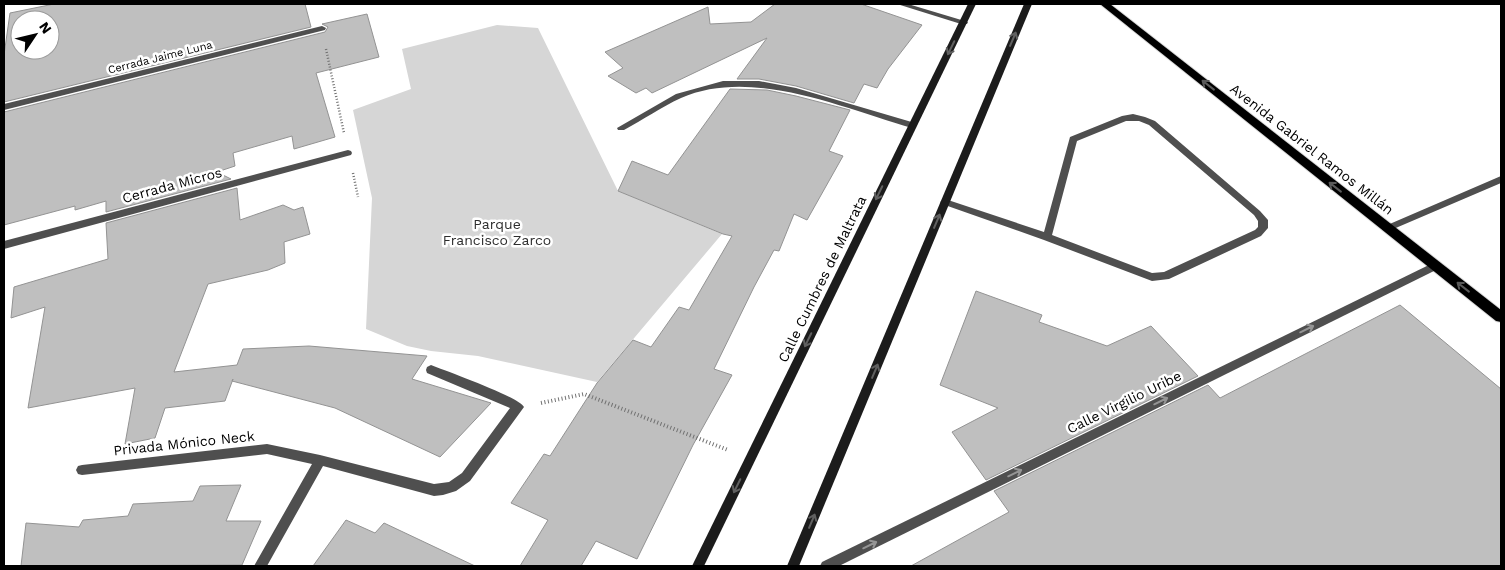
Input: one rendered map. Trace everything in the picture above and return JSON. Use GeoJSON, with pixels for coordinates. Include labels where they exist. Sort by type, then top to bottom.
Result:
{"type":"FeatureCollection","features":[{"type":"Feature","properties":{"kind":"main road","name":"Calle Cumbres de Maltrata"},"geometry":{"type":"LineString","coordinates":[[698,566],[972,4]]}},
{"type":"Feature","properties":{"kind":"main road"},"geometry":{"type":"LineString","coordinates":[[793,566],[1028,4]]}},
{"type":"Feature","properties":{"kind":"main road","name":"Avenida Gabriel Ramos Millán"},"geometry":{"type":"LineString","coordinates":[[1105,4],[1435,266],[1498,311]]}},
{"type":"Feature","properties":{"kind":"street"},"geometry":{"type":"LineString","coordinates":[[901,4],[964,22]]}},
{"type":"Feature","properties":{"kind":"street","name":"Cerrada Jaime Luna"},"geometry":{"type":"LineString","coordinates":[[4,107],[322,28]]}},
{"type":"Feature","properties":{"kind":"street"},"geometry":{"type":"LineString","coordinates":[[621,128],[679,96],[723,84],[759,84],[786,89],[912,125]]}},
{"type":"Feature","properties":{"kind":"street"},"geometry":{"type":"LineString","coordinates":[[945,202],[1047,237],[1146,275],[1160,277],[1258,233],[1263,228],[1263,220],[1152,123],[1144,118],[1134,116],[1073,139],[1047,237]]}},
{"type":"Feature","properties":{"kind":"street","name":"Cerrada Micros"},"geometry":{"type":"LineString","coordinates":[[4,245],[348,153]]}},
{"type":"Feature","properties":{"kind":"street"},"geometry":{"type":"LineString","coordinates":[[1388,228],[1501,178]]}},
{"type":"Feature","properties":{"kind":"street","name":"Calle Virgilio Uribe"},"geometry":{"type":"LineString","coordinates":[[826,566],[1435,266]]}},
{"type":"Feature","properties":{"kind":"street"},"geometry":{"type":"LineString","coordinates":[[431,370],[518,407]]}},
{"type":"Feature","properties":{"kind":"street","name":"Privada Mónico Neck"},"geometry":{"type":"LineString","coordinates":[[82,470],[200,455],[267,449],[320,460],[434,490],[445,490],[457,486],[466,477],[518,407]]}},
{"type":"Feature","properties":{"kind":"street"},"geometry":{"type":"LineString","coordinates":[[260,566],[320,460]]}},
{"type":"Feature","properties":{"kind":"path"},"geometry":{"type":"LineString","coordinates":[[322,28],[358,197]]}},
{"type":"Feature","properties":{"kind":"path"},"geometry":{"type":"LineString","coordinates":[[518,407],[584,394],[750,458]]}},
{"type":"Feature","properties":{"kind":"green space","name":"Parque Francisco Zarco"},"geometry":{"type":"Polygon","coordinates":[[[497,25],[538,28],[618,191],[722,234],[597,382],[478,356],[431,351],[407,346],[366,329],[372,198],[353,110],[411,89],[402,49],[497,25]]]}},
{"type":"Feature","properties":{"kind":"building"},"geometry":{"type":"Polygon","coordinates":[[[54,4],[305,4],[311,27],[4,102],[4,55],[10,13],[10,60],[60,60],[60,10],[25,10],[54,4]]]}},
{"type":"Feature","properties":{"kind":"building"},"geometry":{"type":"Polygon","coordinates":[[[775,4],[861,4],[922,25],[888,69],[877,88],[864,84],[854,103],[796,86],[759,79],[737,79],[767,38],[652,93],[646,88],[636,93],[608,76],[623,68],[605,52],[708,7],[710,24],[751,22],[775,4]]]}},
{"type":"Feature","properties":{"kind":"building"},"geometry":{"type":"Polygon","coordinates":[[[367,14],[379,57],[316,73],[335,137],[294,149],[292,136],[233,153],[235,166],[217,172],[231,179],[106,212],[106,201],[75,210],[75,206],[4,225],[4,112],[325,32],[328,27],[322,24],[367,14]]]}},
{"type":"Feature","properties":{"kind":"building"},"geometry":{"type":"Polygon","coordinates":[[[730,89],[767,90],[850,110],[829,151],[843,156],[807,220],[794,214],[779,251],[774,250],[754,287],[714,369],[732,375],[693,445],[637,559],[596,541],[581,566],[520,566],[548,520],[511,503],[544,454],[550,456],[597,383],[633,340],[651,347],[679,307],[689,310],[732,236],[618,191],[632,161],[668,175],[730,89]]]}},
{"type":"Feature","properties":{"kind":"building"},"geometry":{"type":"Polygon","coordinates":[[[237,188],[240,220],[283,205],[294,210],[303,207],[310,234],[284,242],[285,263],[268,270],[208,284],[174,372],[237,365],[243,349],[309,346],[427,356],[412,379],[491,403],[440,457],[335,408],[232,381],[225,401],[165,408],[155,438],[125,444],[135,388],[28,408],[45,307],[11,318],[14,287],[108,259],[106,223],[237,188]]]}},
{"type":"Feature","properties":{"kind":"building"},"geometry":{"type":"Polygon","coordinates":[[[976,291],[1042,315],[1039,322],[1107,346],[1151,326],[1198,376],[986,480],[952,432],[998,408],[940,385],[976,291]]]}},
{"type":"Feature","properties":{"kind":"building"},"geometry":{"type":"Polygon","coordinates":[[[1400,305],[1501,389],[1501,566],[911,566],[1009,512],[994,491],[1208,385],[1220,398],[1400,305]]]}},
{"type":"Feature","properties":{"kind":"building"},"geometry":{"type":"Polygon","coordinates":[[[241,485],[226,521],[261,521],[242,565],[21,566],[26,523],[79,527],[83,520],[128,516],[133,504],[193,501],[200,486],[241,485]]]}},
{"type":"Feature","properties":{"kind":"building"},"geometry":{"type":"Polygon","coordinates":[[[346,520],[375,533],[384,523],[475,566],[313,566],[346,520]]]}}]}
